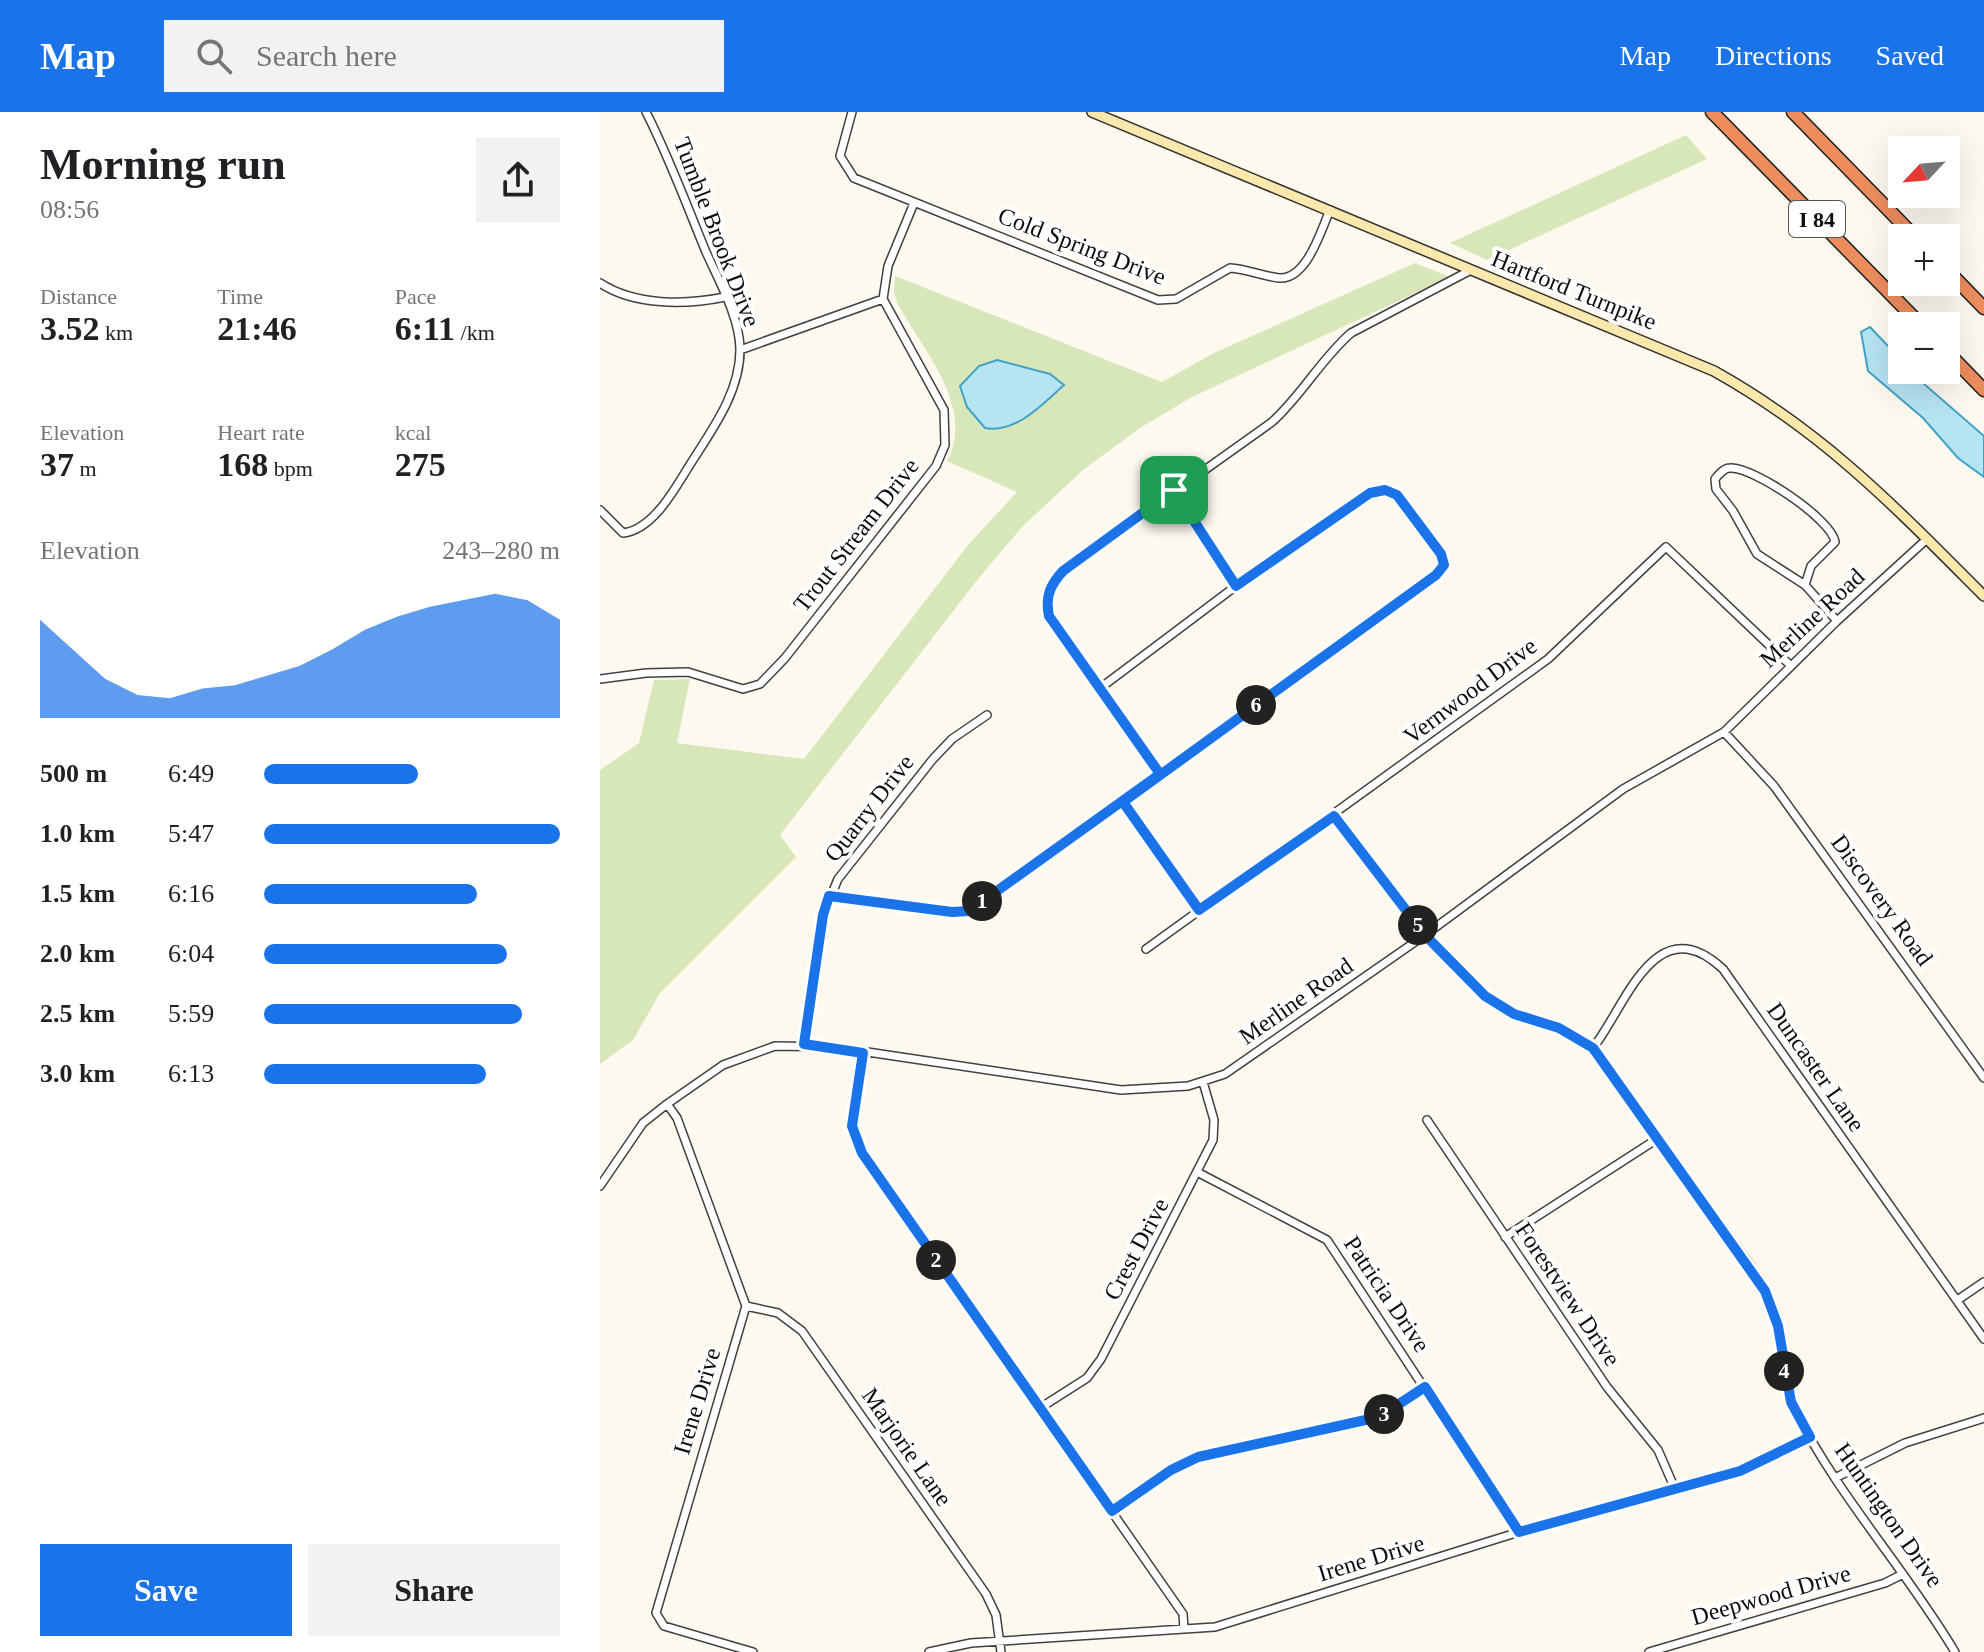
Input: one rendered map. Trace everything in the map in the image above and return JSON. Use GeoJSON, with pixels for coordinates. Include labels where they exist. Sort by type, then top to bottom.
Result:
{"type":"FeatureCollection","features":[{"type":"Feature","properties":{"kind":"highway","name":"I 84"},"geometry":{"type":"LineString","coordinates":[[1712,112],[1908,312]]}},
{"type":"Feature","properties":{"kind":"highway","name":"I 84"},"geometry":{"type":"LineString","coordinates":[[1793,112],[1902,224]]}},
{"type":"Feature","properties":{"kind":"highway"},"geometry":{"type":"LineString","coordinates":[[1960,283],[1984,308]]}},
{"type":"Feature","properties":{"kind":"highway"},"geometry":{"type":"LineString","coordinates":[[1960,365],[1984,390]]}},
{"type":"Feature","properties":{"kind":"main road","name":"Hartford Turnpike"},"geometry":{"type":"LineString","coordinates":[[1092,112],[1645,341],[1730,380],[1833,450],[1984,596]]}},
{"type":"Feature","properties":{"kind":"street","name":"Tumble Brook Drive"},"geometry":{"type":"LineString","coordinates":[[600,510],[623,533],[635,532],[651,519],[680,481],[722,412],[732,391],[740,350],[725,297],[646,112]]}},
{"type":"Feature","properties":{"kind":"street","name":"Cold Spring Drive"},"geometry":{"type":"LineString","coordinates":[[852,112],[840,156],[844,167],[854,178],[1167,301],[1230,268],[1279,278],[1292,276],[1301,268],[1330,210]]}},
{"type":"Feature","properties":{"kind":"street"},"geometry":{"type":"LineString","coordinates":[[740,350],[883,299],[888,266],[914,203]]}},
{"type":"Feature","properties":{"kind":"street"},"geometry":{"type":"LineString","coordinates":[[1160,774],[1049,616],[1046,604],[1050,584],[1063,571],[1280,415],[1335,347],[1351,333],[1471,270]]}},
{"type":"Feature","properties":{"kind":"street"},"geometry":{"type":"LineString","coordinates":[[600,283],[643,299],[689,302],[725,297]]}},
{"type":"Feature","properties":{"kind":"street","name":"Trout Stream Drive"},"geometry":{"type":"LineString","coordinates":[[600,679],[665,671],[688,672],[743,689],[760,684],[785,658],[936,466],[945,445],[944,410],[883,299]]}},
{"type":"Feature","properties":{"kind":"street"},"geometry":{"type":"LineString","coordinates":[[1805,585],[1811,566],[1835,542],[1826,521],[1800,502],[1741,470],[1729,468],[1720,472],[1715,479],[1716,489],[1733,511],[1757,554],[1805,585],[1837,621]]}},
{"type":"Feature","properties":{"kind":"street"},"geometry":{"type":"LineString","coordinates":[[1174,490],[1236,586]]}},
{"type":"Feature","properties":{"kind":"street"},"geometry":{"type":"LineString","coordinates":[[829,896],[952,912],[969,911],[1436,575],[1444,565],[1441,554],[1397,495],[1385,490],[1370,493],[1236,586],[1099,689]]}},
{"type":"Feature","properties":{"kind":"street","name":"Merline Road"},"geometry":{"type":"LineString","coordinates":[[600,1186],[643,1123],[723,1065],[746,1054],[804,1044],[1121,1090],[1153,1091],[1203,1082],[1225,1074],[1425,935],[1623,789],[1724,732],[1790,665],[1927,539]]}},
{"type":"Feature","properties":{"kind":"street","name":"Vernwood Drive"},"geometry":{"type":"LineString","coordinates":[[1146,949],[1548,659],[1666,547],[1790,665]]}},
{"type":"Feature","properties":{"kind":"street","name":"Quarry Drive"},"geometry":{"type":"LineString","coordinates":[[804,1044],[823,915],[838,879],[933,759],[952,739],[987,715]]}},
{"type":"Feature","properties":{"kind":"street","name":"Discovery Road"},"geometry":{"type":"LineString","coordinates":[[1724,732],[1797,817],[1984,1078]]}},
{"type":"Feature","properties":{"kind":"street"},"geometry":{"type":"LineString","coordinates":[[1123,802],[1199,910]]}},
{"type":"Feature","properties":{"kind":"street","name":"Huntington Drive"},"geometry":{"type":"LineString","coordinates":[[1334,816],[1425,935],[1485,996],[1514,1014],[1559,1028],[1593,1048],[1765,1291],[1778,1326],[1791,1402],[1810,1437],[1924,1600],[1955,1652]]}},
{"type":"Feature","properties":{"kind":"street","name":"Duncaster Lane"},"geometry":{"type":"LineString","coordinates":[[1593,1048],[1609,1027],[1643,968],[1663,954],[1679,949],[1707,954],[1723,969],[1959,1299],[1984,1339]]}},
{"type":"Feature","properties":{"kind":"street"},"geometry":{"type":"LineString","coordinates":[[863,1053],[852,1126],[856,1143],[1183,1614],[1184,1629]]}},
{"type":"Feature","properties":{"kind":"street","name":"Crest Drive"},"geometry":{"type":"LineString","coordinates":[[1040,1408],[1087,1378],[1101,1359],[1199,1173],[1215,1132],[1203,1082]]}},
{"type":"Feature","properties":{"kind":"street"},"geometry":{"type":"LineString","coordinates":[[667,1104],[677,1118],[746,1306]]}},
{"type":"Feature","properties":{"kind":"street","name":"Forestview Drive"},"geometry":{"type":"LineString","coordinates":[[1427,1120],[1607,1387],[1658,1450],[1675,1489]]}},
{"type":"Feature","properties":{"kind":"street"},"geometry":{"type":"LineString","coordinates":[[1505,1237],[1657,1139]]}},
{"type":"Feature","properties":{"kind":"street","name":"Patricia Drive"},"geometry":{"type":"LineString","coordinates":[[1199,1173],[1327,1240],[1519,1532]]}},
{"type":"Feature","properties":{"kind":"street"},"geometry":{"type":"LineString","coordinates":[[1959,1299],[1984,1282]]}},
{"type":"Feature","properties":{"kind":"street","name":"Marjorie Lane"},"geometry":{"type":"LineString","coordinates":[[746,1306],[778,1313],[802,1331],[986,1594],[996,1615],[1000,1648]]}},
{"type":"Feature","properties":{"kind":"street","name":"Irene Drive"},"geometry":{"type":"LineString","coordinates":[[746,1306],[656,1613],[658,1622],[664,1626],[753,1652]]}},
{"type":"Feature","properties":{"kind":"street"},"geometry":{"type":"LineString","coordinates":[[1112,1511],[1171,1470],[1198,1457],[1379,1417],[1425,1387]]}},
{"type":"Feature","properties":{"kind":"street"},"geometry":{"type":"LineString","coordinates":[[1837,1477],[1905,1443],[1983,1420]]}},
{"type":"Feature","properties":{"kind":"street","name":"Irene Drive"},"geometry":{"type":"LineString","coordinates":[[929,1652],[971,1643],[1000,1648],[1223,1624],[1519,1532],[1740,1471],[1810,1437]]}},
{"type":"Feature","properties":{"kind":"street","name":"Deepwood Drive"},"geometry":{"type":"LineString","coordinates":[[1655,1651],[1885,1583],[1903,1574]]}},
{"type":"Feature","properties":{"kind":"green space"},"geometry":{"type":"Polygon","coordinates":[[[1686,135],[1707,159],[1487,260],[1450,243],[1686,135]]]}},
{"type":"Feature","properties":{"kind":"green space"},"geometry":{"type":"Polygon","coordinates":[[[1415,263],[1450,277],[1192,397],[1140,428],[1083,470],[1022,527],[978,579],[780,835],[796,857],[660,993],[633,1040],[600,1064],[600,770],[639,743],[654,680],[690,679],[677,743],[804,759],[968,545],[1017,492],[947,461],[954,441],[955,421],[951,400],[932,360],[898,305],[894,293],[895,276],[1162,382],[1212,354],[1415,263]]]}},
{"type":"Feature","properties":{"kind":"water"},"geometry":{"type":"Polygon","coordinates":[[[1870,327],[1888,346],[1888,384],[1924,384],[1984,436],[1984,477],[1958,458],[1923,418],[1868,371],[1861,332],[1870,327]]]}},
{"type":"Feature","properties":{"kind":"water"},"geometry":{"type":"Polygon","coordinates":[[[997,360],[1050,374],[1064,385],[1018,422],[996,429],[985,428],[967,407],[960,386],[979,366],[997,360]]]}},
{"type":"Feature","properties":{"kind":"route"},"geometry":{"type":"LineString","coordinates":[[1174,490],[1236,586],[1370,493],[1385,490],[1397,495],[1441,554],[1444,565],[1436,575],[1123,802],[1199,910],[1334,816],[1425,935],[1485,996],[1514,1014],[1559,1028],[1593,1048],[1751,1266],[1765,1291],[1778,1326],[1783,1371],[1791,1402],[1810,1437],[1740,1471],[1519,1532],[1425,1387],[1379,1417],[1182,1463],[1112,1511],[862,1153],[852,1126],[863,1053],[804,1044],[823,915],[829,896],[961,913],[969,911],[1160,774],[1049,616],[1046,604],[1050,584],[1063,571],[1174,490]]}}]}
